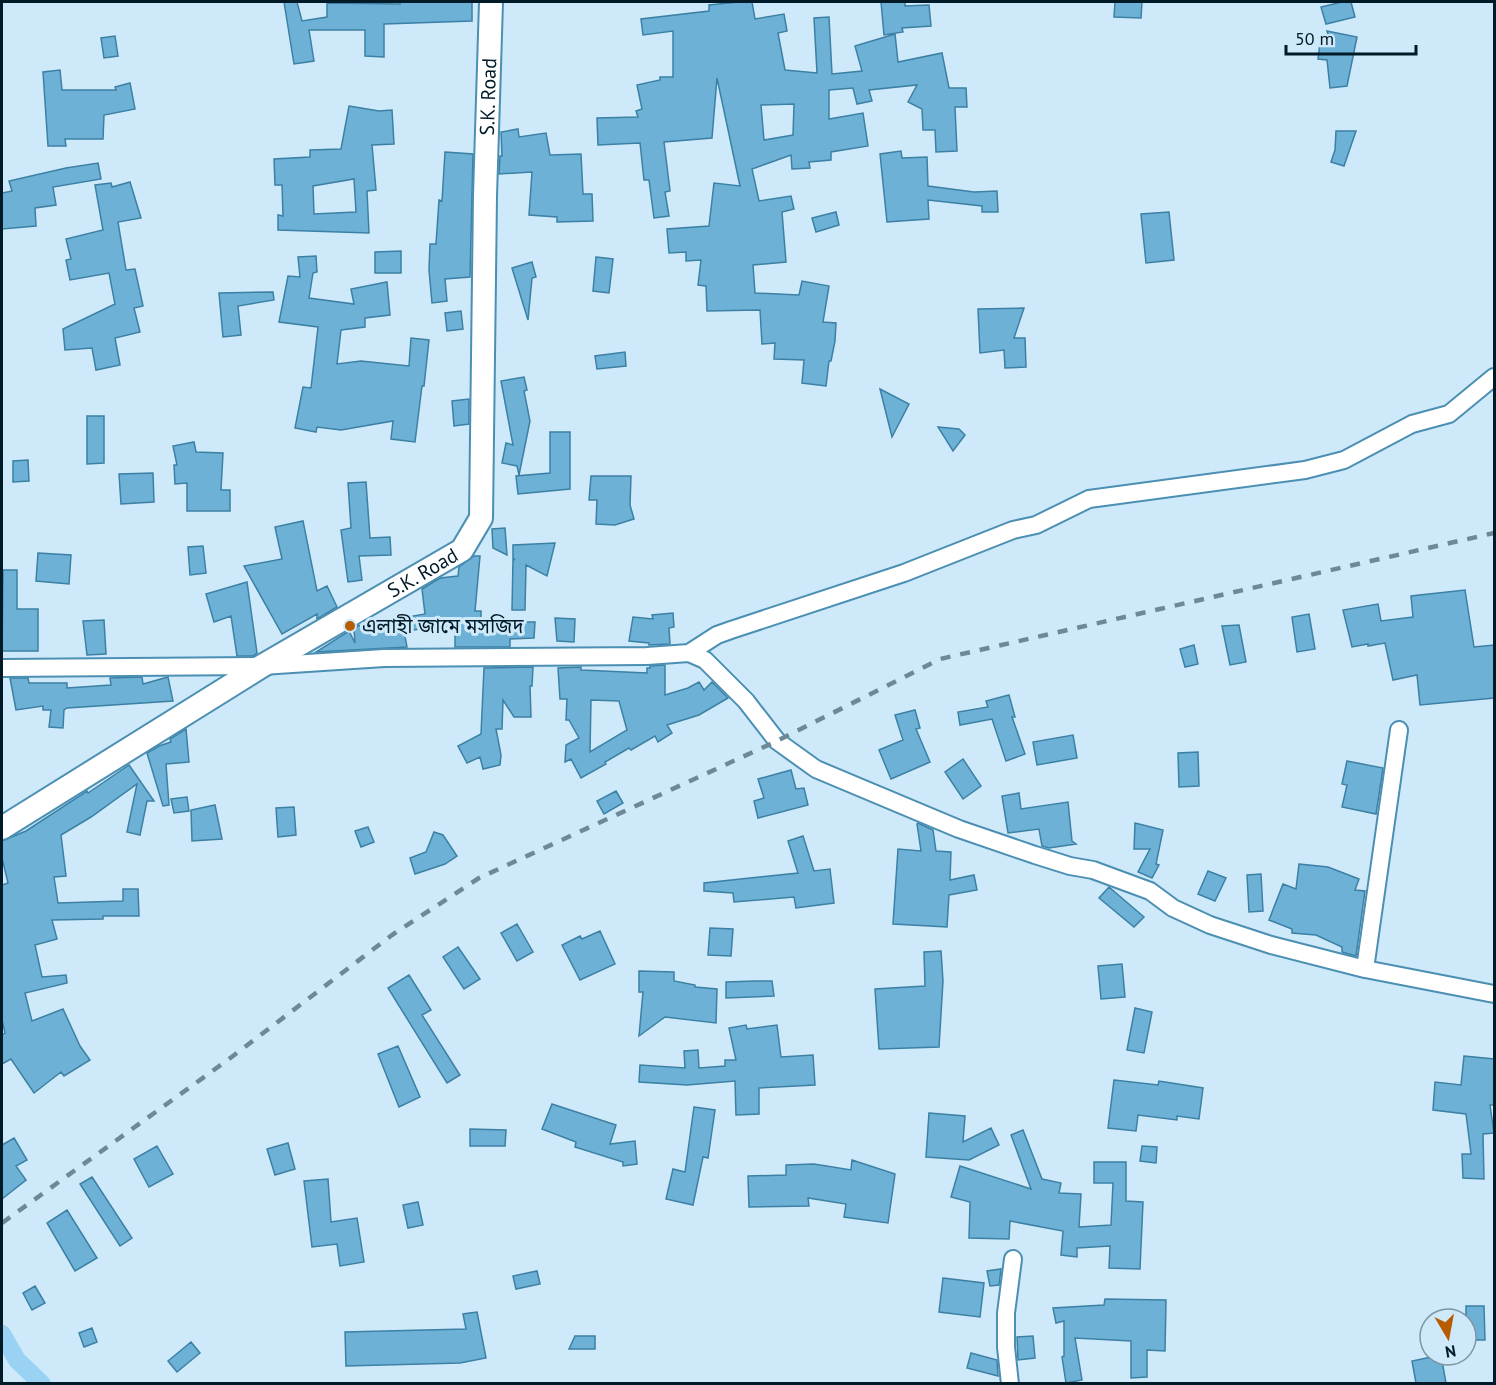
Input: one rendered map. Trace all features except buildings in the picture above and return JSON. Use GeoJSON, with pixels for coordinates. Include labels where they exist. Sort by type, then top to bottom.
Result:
{"type":"FeatureCollection","features":[{"type":"Feature","properties":{"kind":"main road","name":"S.K. Road"},"geometry":{"type":"LineString","coordinates":[[2,828],[262,666],[462,550],[482,518],[485,196],[490,2]]}},
{"type":"Feature","properties":{"kind":"street"},"geometry":{"type":"LineString","coordinates":[[689,653],[717,635],[904,573],[1013,530],[1036,525],[1089,498],[1305,470],[1344,460],[1412,424],[1449,414],[1494,377]]}},
{"type":"Feature","properties":{"kind":"street"},"geometry":{"type":"LineString","coordinates":[[2,668],[262,666],[384,658],[647,656],[689,653],[705,660],[746,701],[777,741],[816,770],[959,829],[1070,866],[1093,870],[1150,891],[1173,908],[1210,925],[1271,945],[1365,969],[1494,994]]}},
{"type":"Feature","properties":{"kind":"street"},"geometry":{"type":"LineString","coordinates":[[1365,969],[1400,730]]}},
{"type":"Feature","properties":{"kind":"street"},"geometry":{"type":"LineString","coordinates":[[1010,1383],[1006,1347],[1006,1313],[1013,1259]]}},
{"type":"Feature","properties":{"kind":"waterway"},"geometry":{"type":"LineString","coordinates":[[2,1334],[17,1360],[42,1384]]}},
{"type":"Feature","properties":{"kind":"railway"},"geometry":{"type":"LineString","coordinates":[[2,1223],[229,1059],[392,935],[479,878],[777,741],[940,659],[1494,533]]}},
{"type":"Feature","properties":{"kind":"place","name":"এলাহী জামে মসজিদ"},"geometry":{"type":"Point","coordinates":[350,626]}}]}
